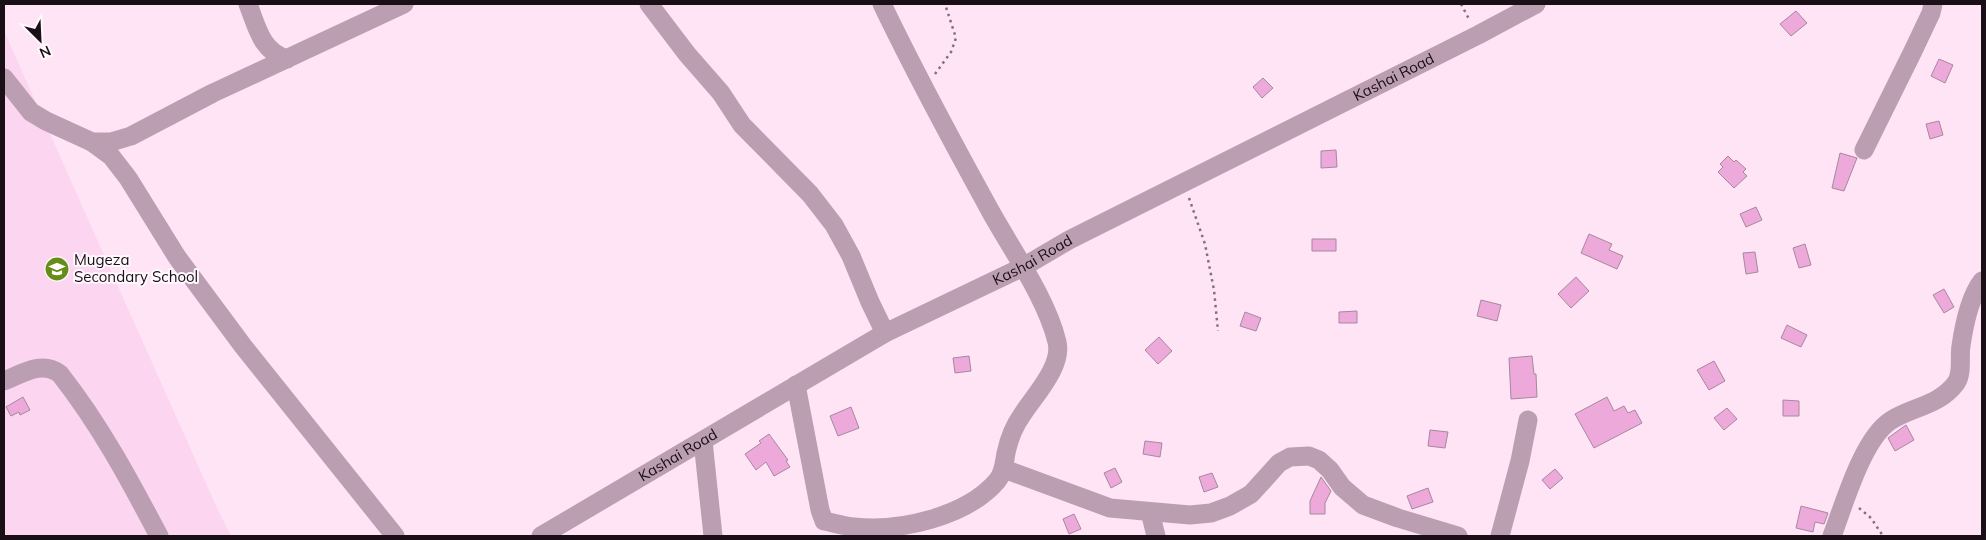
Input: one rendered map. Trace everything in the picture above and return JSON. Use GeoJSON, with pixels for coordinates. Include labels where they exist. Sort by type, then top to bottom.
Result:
{"type":"FeatureCollection","features":[{"type":"Feature","properties":{"kind":"street"},"geometry":{"type":"LineString","coordinates":[[248,4],[267,48],[277,56],[287,59]]}},
{"type":"Feature","properties":{"kind":"street"},"geometry":{"type":"LineString","coordinates":[[92,142],[122,140],[213,93],[404,4]]}},
{"type":"Feature","properties":{"kind":"street"},"geometry":{"type":"LineString","coordinates":[[649,4],[686,54],[721,94],[742,125],[804,188],[834,225],[851,256],[885,333]]}},
{"type":"Feature","properties":{"kind":"street"},"geometry":{"type":"LineString","coordinates":[[796,385],[820,510],[824,521],[854,527],[891,526],[932,520],[950,514],[976,498],[996,481],[1004,469],[1006,452],[1015,425],[1050,373],[1057,358],[1058,345],[1054,329],[1023,267],[928,97],[882,4]]}},
{"type":"Feature","properties":{"kind":"street","name":"Kashai Road"},"geometry":{"type":"LineString","coordinates":[[541,536],[885,333],[1023,267],[1069,240],[1478,35],[1536,4]]}},
{"type":"Feature","properties":{"kind":"street"},"geometry":{"type":"LineString","coordinates":[[1864,150],[1914,51],[1931,13],[1933,4]]}},
{"type":"Feature","properties":{"kind":"street"},"geometry":{"type":"LineString","coordinates":[[4,78],[32,112],[46,121],[92,142],[111,156],[128,178],[176,257],[243,346],[395,536]]}},
{"type":"Feature","properties":{"kind":"street"},"geometry":{"type":"LineString","coordinates":[[1832,536],[1862,459],[1880,429],[1890,420],[1923,407],[1946,393],[1957,382],[1967,317],[1975,290],[1982,281]]}},
{"type":"Feature","properties":{"kind":"street"},"geometry":{"type":"LineString","coordinates":[[4,381],[36,368],[47,367],[54,369],[60,374],[99,428],[123,468],[159,536]]}},
{"type":"Feature","properties":{"kind":"street"},"geometry":{"type":"LineString","coordinates":[[1500,536],[1520,461],[1528,420]]}},
{"type":"Feature","properties":{"kind":"street"},"geometry":{"type":"LineString","coordinates":[[704,441],[713,536]]}},
{"type":"Feature","properties":{"kind":"street"},"geometry":{"type":"LineString","coordinates":[[1004,469],[1110,508],[1190,515],[1210,513],[1230,506],[1251,494],[1273,469],[1284,460],[1298,455],[1309,456],[1319,460],[1330,470],[1342,487],[1363,505],[1398,518],[1458,536]]}},
{"type":"Feature","properties":{"kind":"street"},"geometry":{"type":"LineString","coordinates":[[1150,512],[1156,536]]}},
{"type":"Feature","properties":{"kind":"path"},"geometry":{"type":"LineString","coordinates":[[928,97],[931,81],[951,52],[956,38],[945,4]]}},
{"type":"Feature","properties":{"kind":"path"},"geometry":{"type":"LineString","coordinates":[[1461,4],[1478,35]]}},
{"type":"Feature","properties":{"kind":"path"},"geometry":{"type":"LineString","coordinates":[[1184,182],[1205,244],[1214,290],[1218,331]]}},
{"type":"Feature","properties":{"kind":"path"},"geometry":{"type":"LineString","coordinates":[[1847,497],[1871,518],[1882,536]]}},
{"type":"Feature","properties":{"kind":"shaded area","name":"Mugeza Secondary School"},"geometry":{"type":"Polygon","coordinates":[[[4,31],[217,508],[231,536],[4,536],[4,31]]]}},
{"type":"Feature","properties":{"kind":"building"},"geometry":{"type":"Polygon","coordinates":[[[1796,11],[1807,23],[1791,36],[1780,24],[1796,11]]]}},
{"type":"Feature","properties":{"kind":"building"},"geometry":{"type":"Polygon","coordinates":[[[1939,59],[1953,65],[1945,83],[1931,76],[1939,59]]]}},
{"type":"Feature","properties":{"kind":"building"},"geometry":{"type":"Polygon","coordinates":[[[1263,78],[1273,88],[1262,98],[1253,87],[1263,78]]]}},
{"type":"Feature","properties":{"kind":"building"},"geometry":{"type":"Polygon","coordinates":[[[1939,121],[1943,135],[1930,139],[1926,124],[1939,121]]]}},
{"type":"Feature","properties":{"kind":"building"},"geometry":{"type":"Polygon","coordinates":[[[1336,150],[1337,167],[1321,168],[1321,151],[1336,150]]]}},
{"type":"Feature","properties":{"kind":"building"},"geometry":{"type":"Polygon","coordinates":[[[1840,153],[1857,158],[1844,191],[1832,188],[1840,153]]]}},
{"type":"Feature","properties":{"kind":"building"},"geometry":{"type":"Polygon","coordinates":[[[1728,156],[1746,169],[1743,172],[1747,176],[1734,188],[1718,172],[1723,167],[1720,164],[1728,156]]]}},
{"type":"Feature","properties":{"kind":"building"},"geometry":{"type":"Polygon","coordinates":[[[1756,207],[1762,220],[1746,227],[1740,214],[1756,207]]]}},
{"type":"Feature","properties":{"kind":"building"},"geometry":{"type":"Polygon","coordinates":[[[1589,234],[1612,244],[1609,250],[1623,256],[1617,269],[1581,253],[1589,234]]]}},
{"type":"Feature","properties":{"kind":"building"},"geometry":{"type":"Polygon","coordinates":[[[1312,239],[1336,239],[1336,251],[1312,251],[1312,239]]]}},
{"type":"Feature","properties":{"kind":"building"},"geometry":{"type":"Polygon","coordinates":[[[1805,244],[1811,265],[1799,268],[1793,248],[1805,244]]]}},
{"type":"Feature","properties":{"kind":"building"},"geometry":{"type":"Polygon","coordinates":[[[1755,252],[1758,272],[1746,274],[1743,253],[1755,252]]]}},
{"type":"Feature","properties":{"kind":"building"},"geometry":{"type":"Polygon","coordinates":[[[1576,277],[1589,291],[1571,308],[1558,294],[1576,277]]]}},
{"type":"Feature","properties":{"kind":"building"},"geometry":{"type":"Polygon","coordinates":[[[1944,289],[1954,307],[1944,313],[1933,295],[1944,289]]]}},
{"type":"Feature","properties":{"kind":"building"},"geometry":{"type":"Polygon","coordinates":[[[1481,300],[1501,305],[1497,321],[1477,316],[1481,300]]]}},
{"type":"Feature","properties":{"kind":"building"},"geometry":{"type":"Polygon","coordinates":[[[1357,311],[1357,323],[1339,323],[1339,312],[1357,311]]]}},
{"type":"Feature","properties":{"kind":"building"},"geometry":{"type":"Polygon","coordinates":[[[1245,312],[1261,318],[1256,331],[1240,326],[1245,312]]]}},
{"type":"Feature","properties":{"kind":"building"},"geometry":{"type":"Polygon","coordinates":[[[1787,325],[1807,335],[1801,347],[1781,338],[1787,325]]]}},
{"type":"Feature","properties":{"kind":"building"},"geometry":{"type":"Polygon","coordinates":[[[1159,337],[1172,351],[1158,364],[1145,350],[1159,337]]]}},
{"type":"Feature","properties":{"kind":"building"},"geometry":{"type":"Polygon","coordinates":[[[969,356],[971,371],[955,373],[953,358],[969,356]]]}},
{"type":"Feature","properties":{"kind":"building"},"geometry":{"type":"Polygon","coordinates":[[[1532,356],[1534,374],[1536,374],[1537,397],[1511,399],[1509,358],[1532,356]]]}},
{"type":"Feature","properties":{"kind":"building"},"geometry":{"type":"Polygon","coordinates":[[[1714,361],[1725,381],[1709,390],[1697,370],[1714,361]]]}},
{"type":"Feature","properties":{"kind":"building"},"geometry":{"type":"Polygon","coordinates":[[[23,397],[30,410],[20,415],[19,412],[11,416],[6,407],[23,397]]]}},
{"type":"Feature","properties":{"kind":"building"},"geometry":{"type":"Polygon","coordinates":[[[1607,397],[1614,411],[1624,406],[1628,413],[1635,410],[1642,423],[1594,448],[1575,414],[1607,397]]]}},
{"type":"Feature","properties":{"kind":"building"},"geometry":{"type":"Polygon","coordinates":[[[1783,400],[1799,401],[1799,416],[1783,416],[1783,400]]]}},
{"type":"Feature","properties":{"kind":"building"},"geometry":{"type":"Polygon","coordinates":[[[851,407],[859,428],[838,436],[830,416],[851,407]]]}},
{"type":"Feature","properties":{"kind":"building"},"geometry":{"type":"Polygon","coordinates":[[[1727,408],[1737,419],[1724,430],[1714,418],[1727,408]]]}},
{"type":"Feature","properties":{"kind":"building"},"geometry":{"type":"Polygon","coordinates":[[[1906,425],[1914,440],[1895,451],[1888,438],[1906,425]]]}},
{"type":"Feature","properties":{"kind":"building"},"geometry":{"type":"Polygon","coordinates":[[[1430,430],[1448,432],[1445,448],[1428,446],[1430,430]]]}},
{"type":"Feature","properties":{"kind":"building"},"geometry":{"type":"Polygon","coordinates":[[[769,434],[788,460],[786,461],[790,467],[774,476],[766,462],[756,470],[745,454],[761,443],[759,441],[769,434]]]}},
{"type":"Feature","properties":{"kind":"building"},"geometry":{"type":"Polygon","coordinates":[[[1145,441],[1162,443],[1160,457],[1143,454],[1145,441]]]}},
{"type":"Feature","properties":{"kind":"building"},"geometry":{"type":"Polygon","coordinates":[[[1115,468],[1122,482],[1111,488],[1104,473],[1115,468]]]}},
{"type":"Feature","properties":{"kind":"building"},"geometry":{"type":"Polygon","coordinates":[[[1555,469],[1563,478],[1550,489],[1542,480],[1555,469]]]}},
{"type":"Feature","properties":{"kind":"building"},"geometry":{"type":"Polygon","coordinates":[[[1212,473],[1218,487],[1204,492],[1199,477],[1212,473]]]}},
{"type":"Feature","properties":{"kind":"building"},"geometry":{"type":"Polygon","coordinates":[[[1321,477],[1331,491],[1325,503],[1325,514],[1310,514],[1310,501],[1321,477]]]}},
{"type":"Feature","properties":{"kind":"building"},"geometry":{"type":"Polygon","coordinates":[[[1428,488],[1433,502],[1412,509],[1407,496],[1428,488]]]}},
{"type":"Feature","properties":{"kind":"building"},"geometry":{"type":"Polygon","coordinates":[[[1801,506],[1828,513],[1824,524],[1815,522],[1813,532],[1796,528],[1801,506]]]}},
{"type":"Feature","properties":{"kind":"building"},"geometry":{"type":"Polygon","coordinates":[[[1074,514],[1081,529],[1069,534],[1063,519],[1074,514]]]}},
{"type":"Feature","properties":{"kind":"place","name":"Mugeza Secondary School"},"geometry":{"type":"Point","coordinates":[57,269]}}]}
